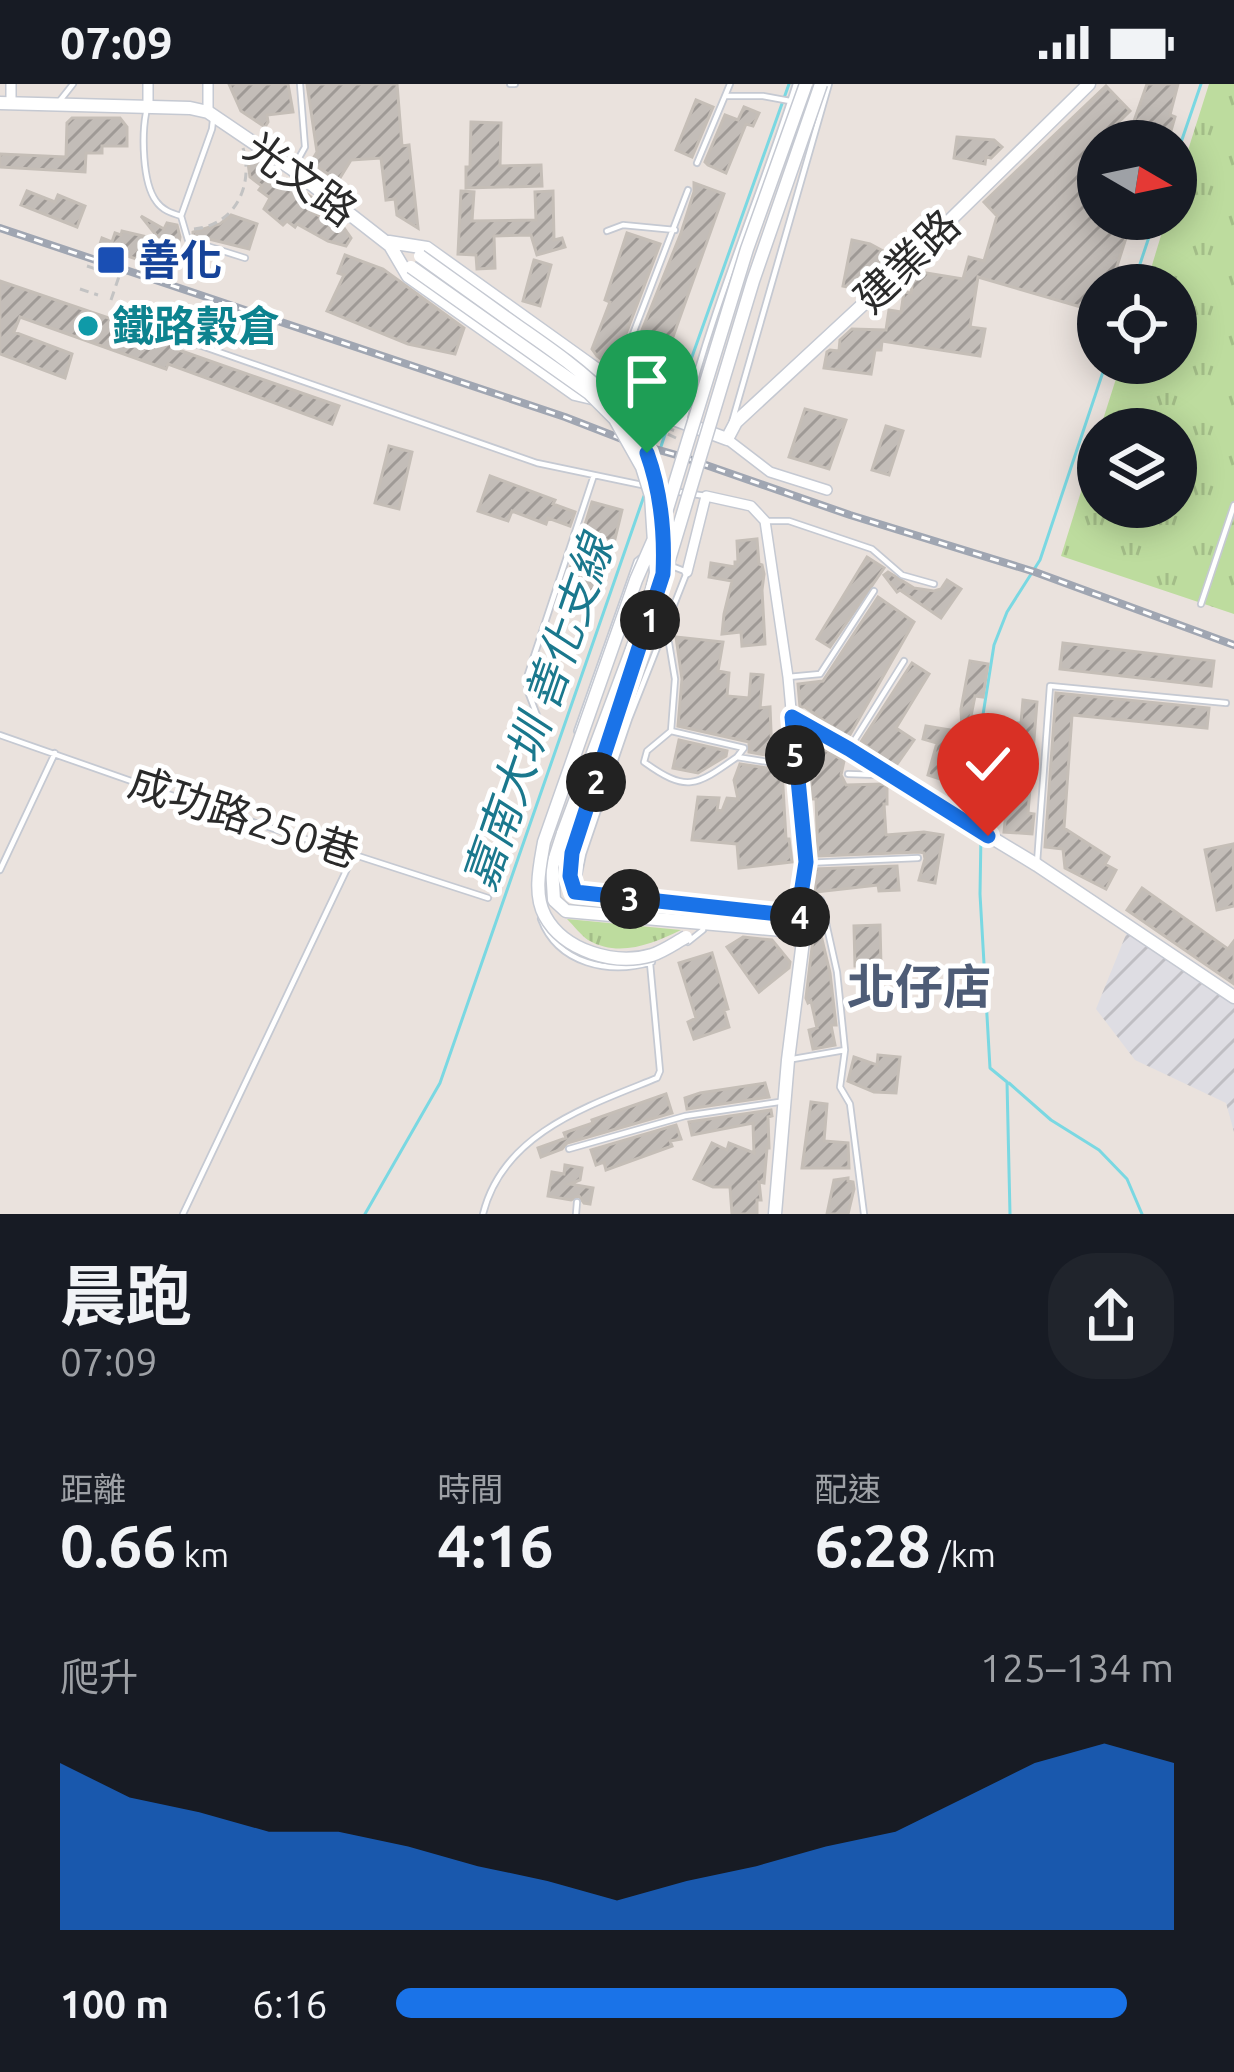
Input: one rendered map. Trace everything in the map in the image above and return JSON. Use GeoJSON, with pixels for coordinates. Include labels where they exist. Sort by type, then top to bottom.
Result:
{"type":"FeatureCollection","features":[{"type":"Feature","properties":{"kind":"street"},"geometry":{"type":"LineString","coordinates":[[6,103],[11,84]]}},
{"type":"Feature","properties":{"kind":"street"},"geometry":{"type":"LineString","coordinates":[[148,84],[148,107]]}},
{"type":"Feature","properties":{"kind":"street"},"geometry":{"type":"LineString","coordinates":[[208,84],[208,112]]}},
{"type":"Feature","properties":{"kind":"street"},"geometry":{"type":"LineString","coordinates":[[717,924],[648,956],[594,955],[562,938],[543,914],[538,880],[544,842],[636,580],[667,509],[748,249],[806,84]]}},
{"type":"Feature","properties":{"kind":"street"},"geometry":{"type":"LineString","coordinates":[[803,919],[575,892],[570,876],[572,853],[659,593],[753,280],[825,84]]}},
{"type":"Feature","properties":{"kind":"street","name":"建業路"},"geometry":{"type":"LineString","coordinates":[[728,440],[736,422],[1089,84]]}},
{"type":"Feature","properties":{"kind":"street","name":"光文路"},"geometry":{"type":"LineString","coordinates":[[6,103],[208,112],[388,242]]}},
{"type":"Feature","properties":{"kind":"street"},"geometry":{"type":"LineString","coordinates":[[388,242],[408,276],[575,394],[660,414],[728,440],[770,472],[827,490]]}},
{"type":"Feature","properties":{"kind":"street"},"geometry":{"type":"LineString","coordinates":[[388,242],[589,393],[615,419],[642,467],[651,496],[656,573],[647,609],[562,832],[553,867],[554,900],[574,914],[717,924],[803,919]]}},
{"type":"Feature","properties":{"kind":"street"},"geometry":{"type":"LineString","coordinates":[[388,242],[427,248],[660,414]]}},
{"type":"Feature","properties":{"kind":"street"},"geometry":{"type":"LineString","coordinates":[[416,262],[589,378],[616,404],[647,453],[657,483],[664,544],[659,593]]}},
{"type":"Feature","properties":{"kind":"street"},"geometry":{"type":"LineString","coordinates":[[609,402],[614,384]]}},
{"type":"Feature","properties":{"kind":"street"},"geometry":{"type":"LineString","coordinates":[[687,572],[706,496],[751,506],[765,521],[788,677],[806,862],[776,1214]]}},
{"type":"Feature","properties":{"kind":"street"},"geometry":{"type":"LineString","coordinates":[[792,717],[1037,865],[1234,998]]}},
{"type":"Feature","properties":{"kind":"lane"},"geometry":{"type":"LineString","coordinates":[[56,105],[73,84]]}},
{"type":"Feature","properties":{"kind":"lane"},"geometry":{"type":"LineString","coordinates":[[292,170],[305,147],[300,84]]}},
{"type":"Feature","properties":{"kind":"lane"},"geometry":{"type":"LineString","coordinates":[[697,163],[730,84]]}},
{"type":"Feature","properties":{"kind":"lane"},"geometry":{"type":"LineString","coordinates":[[683,423],[731,262],[796,84]]}},
{"type":"Feature","properties":{"kind":"lane"},"geometry":{"type":"LineString","coordinates":[[728,440],[825,84]]}},
{"type":"Feature","properties":{"kind":"lane"},"geometry":{"type":"LineString","coordinates":[[725,95],[791,101]]}},
{"type":"Feature","properties":{"kind":"lane"},"geometry":{"type":"LineString","coordinates":[[148,107],[144,149],[151,192],[160,206],[181,216],[188,240],[245,258]]}},
{"type":"Feature","properties":{"kind":"lane"},"geometry":{"type":"LineString","coordinates":[[181,216],[212,129],[208,112]]}},
{"type":"Feature","properties":{"kind":"lane"},"geometry":{"type":"LineString","coordinates":[[614,384],[688,190]]}},
{"type":"Feature","properties":{"kind":"lane"},"geometry":{"type":"LineString","coordinates":[[607,231],[623,225],[675,230]]}},
{"type":"Feature","properties":{"kind":"lane"},"geometry":{"type":"LineString","coordinates":[[196,344],[537,463],[706,496]]}},
{"type":"Feature","properties":{"kind":"lane"},"geometry":{"type":"LineString","coordinates":[[697,370],[743,380]]}},
{"type":"Feature","properties":{"kind":"lane"},"geometry":{"type":"LineString","coordinates":[[543,731],[527,688],[528,674],[594,475]]}},
{"type":"Feature","properties":{"kind":"lane"},"geometry":{"type":"LineString","coordinates":[[1201,604],[1234,505]]}},
{"type":"Feature","properties":{"kind":"lane"},"geometry":{"type":"LineString","coordinates":[[765,521],[789,521],[872,549],[902,574],[934,584]]}},
{"type":"Feature","properties":{"kind":"lane"},"geometry":{"type":"LineString","coordinates":[[575,892],[583,854],[629,719],[687,572],[644,556],[637,561],[536,849],[539,915],[552,940],[568,955],[603,968],[650,963],[703,930]]}},
{"type":"Feature","properties":{"kind":"lane"},"geometry":{"type":"LineString","coordinates":[[788,677],[820,674],[874,590]]}},
{"type":"Feature","properties":{"kind":"lane"},"geometry":{"type":"LineString","coordinates":[[669,643],[675,679],[670,731],[647,751],[644,762],[683,784],[706,778],[745,748],[670,731]]}},
{"type":"Feature","properties":{"kind":"lane"},"geometry":{"type":"LineString","coordinates":[[849,749],[904,661]]}},
{"type":"Feature","properties":{"kind":"lane"},"geometry":{"type":"LineString","coordinates":[[1037,865],[1050,686],[1226,703]]}},
{"type":"Feature","properties":{"kind":"lane","name":"成功路250巷"},"geometry":{"type":"LineString","coordinates":[[0,735],[488,898]]}},
{"type":"Feature","properties":{"kind":"lane"},"geometry":{"type":"LineString","coordinates":[[0,870],[56,753]]}},
{"type":"Feature","properties":{"kind":"lane"},"geometry":{"type":"LineString","coordinates":[[737,757],[795,763]]}},
{"type":"Feature","properties":{"kind":"lane"},"geometry":{"type":"LineString","coordinates":[[848,774],[890,775]]}},
{"type":"Feature","properties":{"kind":"lane"},"geometry":{"type":"LineString","coordinates":[[183,1214],[355,852]]}},
{"type":"Feature","properties":{"kind":"lane"},"geometry":{"type":"LineString","coordinates":[[806,862],[918,858]]}},
{"type":"Feature","properties":{"kind":"lane"},"geometry":{"type":"LineString","coordinates":[[539,915],[553,867]]}},
{"type":"Feature","properties":{"kind":"lane"},"geometry":{"type":"LineString","coordinates":[[803,919],[821,899],[837,972],[845,1050],[840,1088],[850,1104],[864,1214]]}},
{"type":"Feature","properties":{"kind":"lane"},"geometry":{"type":"LineString","coordinates":[[483,1214],[496,1182],[525,1144],[562,1120],[658,1078],[650,963]]}},
{"type":"Feature","properties":{"kind":"lane"},"geometry":{"type":"LineString","coordinates":[[788,1060],[845,1050]]}},
{"type":"Feature","properties":{"kind":"lane"},"geometry":{"type":"LineString","coordinates":[[569,1149],[685,1117],[784,1102]]}},
{"type":"Feature","properties":{"kind":"lane"},"geometry":{"type":"LineString","coordinates":[[575,1214],[577,1202]]}},
{"type":"Feature","properties":{"kind":"path"},"geometry":{"type":"LineString","coordinates":[[187,229],[211,227],[238,204],[247,179],[246,160],[233,129]]}},
{"type":"Feature","properties":{"kind":"path"},"geometry":{"type":"LineString","coordinates":[[104,244],[113,247]]}},
{"type":"Feature","properties":{"kind":"path"},"geometry":{"type":"LineString","coordinates":[[111,299],[128,250]]}},
{"type":"Feature","properties":{"kind":"path"},"geometry":{"type":"LineString","coordinates":[[87,266],[105,272]]}},
{"type":"Feature","properties":{"kind":"path"},"geometry":{"type":"LineString","coordinates":[[80,289],[98,295]]}},
{"type":"Feature","properties":{"kind":"shaded area"},"geometry":{"type":"Polygon","coordinates":[[[1127,932],[1234,1004],[1234,1132],[1226,1103],[1135,1060],[1096,1009],[1127,932]]]}},
{"type":"Feature","properties":{"kind":"green space"},"geometry":{"type":"Polygon","coordinates":[[[1209,84],[1234,84],[1234,614],[1061,556],[1077,505],[1077,528],[1197,528],[1197,408],[1107,408],[1114,384],[1197,384],[1197,264],[1152,264],[1160,240],[1197,240],[1197,122],[1209,84]]]}},
{"type":"Feature","properties":{"kind":"green space"},"geometry":{"type":"Polygon","coordinates":[[[567,919],[681,930],[647,944],[612,948],[588,940],[567,919]]]}},
{"type":"Feature","properties":{"kind":"building"},"geometry":{"type":"Polygon","coordinates":[[[229,84],[288,84],[293,112],[267,115],[265,127],[241,111],[229,84]]]}},
{"type":"Feature","properties":{"kind":"building"},"geometry":{"type":"Polygon","coordinates":[[[307,84],[397,84],[402,146],[409,145],[418,228],[397,215],[395,199],[386,200],[381,158],[351,160],[338,181],[311,162],[317,152],[307,84]]]}},
{"type":"Feature","properties":{"kind":"building"},"geometry":{"type":"Polygon","coordinates":[[[1147,84],[1178,84],[1170,115],[1174,120],[1134,120],[1147,84]]]}},
{"type":"Feature","properties":{"kind":"building"},"geometry":{"type":"Polygon","coordinates":[[[1106,86],[1130,111],[1121,120],[1077,120],[1077,240],[1125,240],[1118,264],[1077,264],[1077,306],[978,277],[970,327],[985,329],[980,356],[882,341],[881,350],[875,350],[871,374],[824,368],[827,352],[839,351],[840,340],[852,329],[886,330],[889,310],[901,312],[904,292],[911,293],[914,271],[963,279],[969,257],[984,261],[997,216],[984,202],[1106,86]]]}},
{"type":"Feature","properties":{"kind":"building"},"geometry":{"type":"Polygon","coordinates":[[[696,100],[713,107],[692,157],[676,150],[696,100]]]}},
{"type":"Feature","properties":{"kind":"building"},"geometry":{"type":"Polygon","coordinates":[[[744,107],[759,113],[753,126],[746,124],[726,173],[705,162],[725,115],[738,120],[744,107]]]}},
{"type":"Feature","properties":{"kind":"building"},"geometry":{"type":"Polygon","coordinates":[[[72,118],[120,118],[127,127],[127,146],[102,146],[102,153],[86,153],[85,172],[0,167],[0,154],[66,157],[67,123],[72,118]]]}},
{"type":"Feature","properties":{"kind":"building"},"geometry":{"type":"Polygon","coordinates":[[[471,122],[501,123],[500,166],[541,165],[542,186],[466,188],[471,122]]]}},
{"type":"Feature","properties":{"kind":"building"},"geometry":{"type":"Polygon","coordinates":[[[957,137],[994,140],[1002,147],[986,157],[985,164],[954,158],[957,137]]]}},
{"type":"Feature","properties":{"kind":"building"},"geometry":{"type":"Polygon","coordinates":[[[256,157],[284,183],[287,179],[315,200],[308,209],[342,225],[351,238],[346,246],[297,224],[287,221],[283,225],[264,209],[270,198],[250,177],[248,163],[256,157]]]}},
{"type":"Feature","properties":{"kind":"building"},"geometry":{"type":"Polygon","coordinates":[[[694,183],[724,194],[664,362],[660,360],[650,387],[635,381],[637,374],[626,370],[681,233],[694,183]]]}},
{"type":"Feature","properties":{"kind":"building"},"geometry":{"type":"Polygon","coordinates":[[[27,191],[55,202],[58,195],[85,206],[77,227],[21,205],[27,191]]]}},
{"type":"Feature","properties":{"kind":"building"},"geometry":{"type":"Polygon","coordinates":[[[461,191],[474,192],[472,221],[536,220],[535,192],[553,191],[554,240],[562,238],[565,247],[537,255],[531,235],[494,236],[495,268],[477,269],[476,255],[458,254],[461,191]]]}},
{"type":"Feature","properties":{"kind":"building"},"geometry":{"type":"Polygon","coordinates":[[[231,215],[257,224],[249,249],[193,235],[220,224],[231,215]]]}},
{"type":"Feature","properties":{"kind":"building"},"geometry":{"type":"Polygon","coordinates":[[[141,216],[164,229],[167,223],[177,225],[180,237],[174,271],[99,247],[102,238],[112,242],[115,233],[122,231],[160,240],[141,216]]]}},
{"type":"Feature","properties":{"kind":"building"},"geometry":{"type":"Polygon","coordinates":[[[627,233],[660,244],[613,368],[592,349],[610,302],[605,300],[627,233]]]}},
{"type":"Feature","properties":{"kind":"building"},"geometry":{"type":"Polygon","coordinates":[[[852,240],[896,258],[863,290],[843,286],[852,240]]]}},
{"type":"Feature","properties":{"kind":"building"},"geometry":{"type":"Polygon","coordinates":[[[345,255],[383,269],[464,328],[455,354],[408,344],[327,311],[344,275],[338,273],[345,255]]]}},
{"type":"Feature","properties":{"kind":"building"},"geometry":{"type":"Polygon","coordinates":[[[534,260],[551,265],[540,306],[523,301],[534,260]]]}},
{"type":"Feature","properties":{"kind":"building"},"geometry":{"type":"Polygon","coordinates":[[[0,281],[176,341],[173,348],[339,406],[332,424],[20,317],[14,332],[72,354],[65,378],[0,354],[0,281]]]}},
{"type":"Feature","properties":{"kind":"building"},"geometry":{"type":"Polygon","coordinates":[[[805,409],[846,420],[829,469],[789,457],[805,409]]]}},
{"type":"Feature","properties":{"kind":"building"},"geometry":{"type":"Polygon","coordinates":[[[886,426],[903,431],[889,475],[872,470],[886,426]]]}},
{"type":"Feature","properties":{"kind":"building"},"geometry":{"type":"Polygon","coordinates":[[[389,446],[412,452],[399,509],[375,503],[389,446]]]}},
{"type":"Feature","properties":{"kind":"building"},"geometry":{"type":"Polygon","coordinates":[[[490,476],[575,512],[570,526],[548,518],[546,524],[512,511],[508,521],[478,511],[490,476]]]}},
{"type":"Feature","properties":{"kind":"building"},"geometry":{"type":"Polygon","coordinates":[[[592,502],[622,510],[614,543],[583,531],[592,502]]]}},
{"type":"Feature","properties":{"kind":"building"},"geometry":{"type":"Polygon","coordinates":[[[757,539],[764,574],[765,644],[742,646],[741,632],[722,634],[732,581],[709,577],[711,563],[735,567],[737,541],[757,539]]]}},
{"type":"Feature","properties":{"kind":"building"},"geometry":{"type":"Polygon","coordinates":[[[579,542],[613,546],[590,613],[559,602],[579,542]]]}},
{"type":"Feature","properties":{"kind":"building"},"geometry":{"type":"Polygon","coordinates":[[[867,557],[884,568],[830,647],[817,639],[867,557]]]}},
{"type":"Feature","properties":{"kind":"building"},"geometry":{"type":"Polygon","coordinates":[[[888,572],[914,588],[934,591],[947,580],[961,589],[941,618],[897,592],[884,575],[888,572]]]}},
{"type":"Feature","properties":{"kind":"building"},"geometry":{"type":"Polygon","coordinates":[[[878,597],[914,622],[848,738],[800,707],[798,684],[823,681],[878,597]]]}},
{"type":"Feature","properties":{"kind":"building"},"geometry":{"type":"Polygon","coordinates":[[[676,637],[723,642],[718,671],[729,673],[727,696],[749,698],[751,674],[763,675],[760,708],[770,707],[772,756],[749,752],[749,742],[678,726],[682,679],[676,637]]]}},
{"type":"Feature","properties":{"kind":"building"},"geometry":{"type":"Polygon","coordinates":[[[1063,643],[1214,661],[1211,686],[1060,669],[1063,643]]]}},
{"type":"Feature","properties":{"kind":"building"},"geometry":{"type":"Polygon","coordinates":[[[970,661],[988,664],[983,697],[975,696],[971,716],[982,716],[979,746],[974,746],[965,787],[928,775],[937,743],[923,739],[926,726],[962,732],[970,661]]]}},
{"type":"Feature","properties":{"kind":"building"},"geometry":{"type":"Polygon","coordinates":[[[912,663],[929,674],[896,728],[914,740],[895,767],[861,742],[912,663]]]}},
{"type":"Feature","properties":{"kind":"building"},"geometry":{"type":"Polygon","coordinates":[[[1056,693],[1209,708],[1207,728],[1072,715],[1064,828],[1109,857],[1105,864],[1116,870],[1106,889],[1065,868],[1063,849],[1045,847],[1056,693]]]}},
{"type":"Feature","properties":{"kind":"building"},"geometry":{"type":"Polygon","coordinates":[[[1023,700],[1037,702],[1028,813],[1034,814],[1032,834],[1004,832],[1015,723],[1021,723],[1023,700]]]}},
{"type":"Feature","properties":{"kind":"building"},"geometry":{"type":"Polygon","coordinates":[[[679,740],[727,751],[726,756],[698,773],[673,768],[679,740]]]}},
{"type":"Feature","properties":{"kind":"building"},"geometry":{"type":"Polygon","coordinates":[[[808,746],[819,746],[844,761],[841,775],[846,785],[887,786],[886,835],[943,835],[935,883],[919,880],[925,859],[920,852],[818,856],[808,746]]]}},
{"type":"Feature","properties":{"kind":"building"},"geometry":{"type":"Polygon","coordinates":[[[740,764],[782,770],[792,862],[739,868],[737,844],[692,840],[698,797],[719,798],[717,810],[722,811],[727,798],[738,799],[734,780],[740,764]]]}},
{"type":"Feature","properties":{"kind":"building"},"geometry":{"type":"Polygon","coordinates":[[[1233,844],[1234,906],[1217,910],[1205,850],[1233,844]]]}},
{"type":"Feature","properties":{"kind":"building"},"geometry":{"type":"Polygon","coordinates":[[[897,866],[899,890],[879,891],[878,885],[815,892],[815,869],[897,866]]]}},
{"type":"Feature","properties":{"kind":"building"},"geometry":{"type":"Polygon","coordinates":[[[1142,888],[1228,949],[1234,941],[1234,984],[1127,910],[1142,888]]]}},
{"type":"Feature","properties":{"kind":"building"},"geometry":{"type":"Polygon","coordinates":[[[816,914],[836,1025],[831,1025],[835,1045],[813,1049],[809,1030],[817,1028],[811,1001],[806,998],[816,914]]]}},
{"type":"Feature","properties":{"kind":"building"},"geometry":{"type":"Polygon","coordinates":[[[880,925],[881,966],[855,966],[854,926],[880,925]]]}},
{"type":"Feature","properties":{"kind":"building"},"geometry":{"type":"Polygon","coordinates":[[[743,937],[772,940],[790,962],[789,968],[759,992],[727,947],[743,937]]]}},
{"type":"Feature","properties":{"kind":"building"},"geometry":{"type":"Polygon","coordinates":[[[712,953],[729,1027],[694,1039],[688,1022],[696,1018],[679,963],[712,953]]]}},
{"type":"Feature","properties":{"kind":"building"},"geometry":{"type":"Polygon","coordinates":[[[878,1055],[900,1057],[896,1093],[874,1092],[848,1081],[854,1057],[877,1065],[878,1055]]]}},
{"type":"Feature","properties":{"kind":"building"},"geometry":{"type":"Polygon","coordinates":[[[765,1083],[769,1097],[687,1109],[685,1098],[700,1093],[765,1083]]]}},
{"type":"Feature","properties":{"kind":"building"},"geometry":{"type":"Polygon","coordinates":[[[666,1094],[672,1113],[567,1143],[541,1157],[538,1148],[566,1138],[564,1133],[666,1094]]]}},
{"type":"Feature","properties":{"kind":"building"},"geometry":{"type":"Polygon","coordinates":[[[811,1102],[827,1104],[824,1141],[848,1143],[849,1168],[802,1168],[811,1102]]]}},
{"type":"Feature","properties":{"kind":"building"},"geometry":{"type":"Polygon","coordinates":[[[771,1110],[757,1214],[732,1214],[730,1187],[713,1187],[694,1179],[712,1143],[727,1150],[729,1143],[754,1153],[753,1123],[692,1135],[689,1122],[771,1110]]]}},
{"type":"Feature","properties":{"kind":"building"},"geometry":{"type":"Polygon","coordinates":[[[676,1125],[681,1139],[670,1141],[672,1146],[606,1170],[604,1162],[596,1165],[591,1150],[676,1125]]]}},
{"type":"Feature","properties":{"kind":"building"},"geometry":{"type":"Polygon","coordinates":[[[565,1165],[582,1168],[580,1180],[570,1184],[593,1188],[590,1204],[579,1196],[571,1200],[548,1196],[552,1172],[564,1174],[565,1165]]]}},
{"type":"Feature","properties":{"kind":"building"},"geometry":{"type":"Polygon","coordinates":[[[848,1178],[854,1189],[848,1214],[827,1214],[834,1180],[848,1178]]]}},
{"type":"Feature","properties":{"kind":"waterway","name":"嘉南大圳 善化支線"},"geometry":{"type":"LineString","coordinates":[[672,413],[789,84]]}},
{"type":"Feature","properties":{"kind":"waterway"},"geometry":{"type":"LineString","coordinates":[[1189,120],[1201,84]]}},
{"type":"Feature","properties":{"kind":"waterway"},"geometry":{"type":"LineString","coordinates":[[1140,264],[1148,240]]}},
{"type":"Feature","properties":{"kind":"waterway"},"geometry":{"type":"LineString","coordinates":[[981,825],[982,721],[994,645],[1007,612],[1040,560],[1099,384]]}},
{"type":"Feature","properties":{"kind":"waterway","name":"嘉南大圳 善化支線"},"geometry":{"type":"LineString","coordinates":[[655,465],[669,422]]}},
{"type":"Feature","properties":{"kind":"waterway","name":"嘉南大圳 善化支線"},"geometry":{"type":"LineString","coordinates":[[365,1214],[440,1083],[644,496]]}},
{"type":"Feature","properties":{"kind":"waterway"},"geometry":{"type":"LineString","coordinates":[[981,834],[990,1068],[1007,1082],[1010,1214]]}},
{"type":"Feature","properties":{"kind":"waterway"},"geometry":{"type":"LineString","coordinates":[[1009,1083],[1051,1120],[1099,1150],[1127,1179],[1142,1214]]}},
{"type":"Feature","properties":{"kind":"railway"},"geometry":{"type":"LineString","coordinates":[[0,228],[627,441],[1035,572],[1234,645]]}},
{"type":"Feature","properties":{"kind":"place","name":"善化"},"geometry":{"type":"Point","coordinates":[111,260]}},
{"type":"Feature","properties":{"kind":"place","name":"鐵路穀倉"},"geometry":{"type":"Point","coordinates":[88,326]}},
{"type":"Feature","properties":{"kind":"district","name":"北仔店"},"geometry":{"type":"Point","coordinates":[919,987]}},
{"type":"Feature","properties":{"kind":"route"},"geometry":{"type":"LineString","coordinates":[[647,453],[657,483],[663,574],[572,853],[570,876],[575,892],[806,917],[799,907],[806,862],[792,717],[988,836]]}}]}
